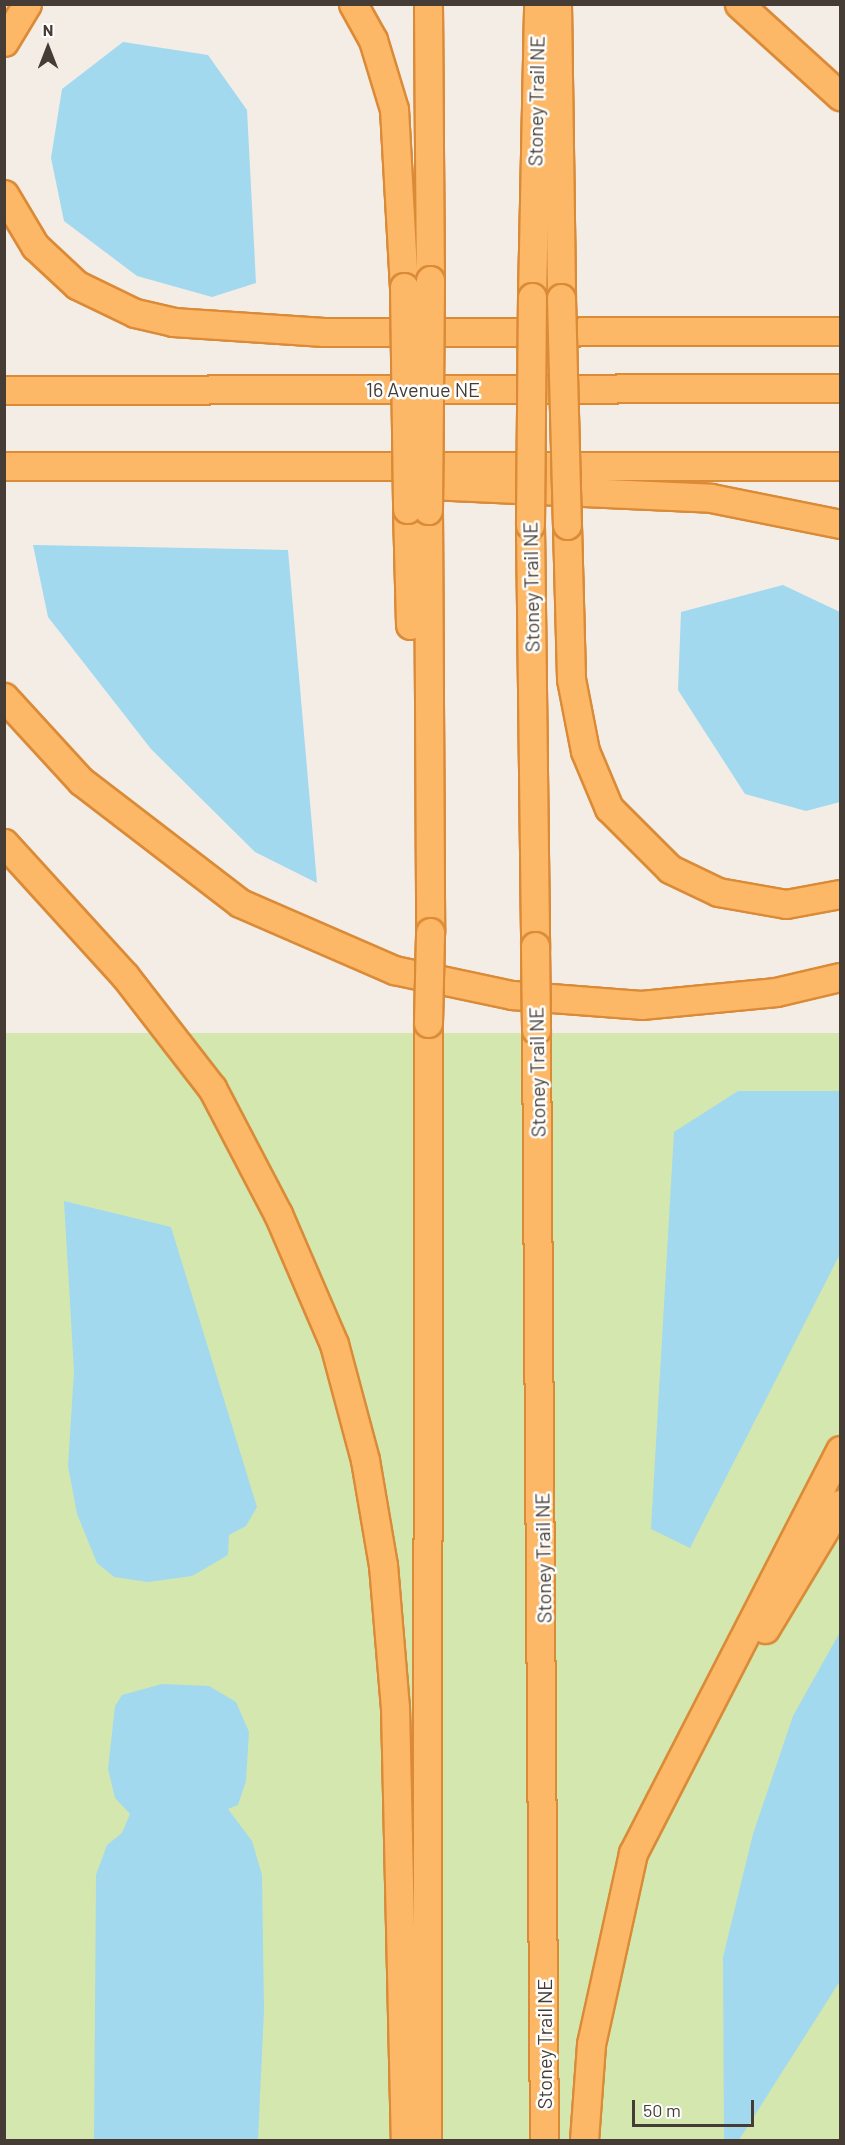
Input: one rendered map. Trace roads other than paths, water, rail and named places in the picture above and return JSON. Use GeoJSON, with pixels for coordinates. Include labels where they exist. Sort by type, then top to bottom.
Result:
{"type":"FeatureCollection","features":[{"type":"Feature","properties":{"kind":"highway"},"geometry":{"type":"LineString","coordinates":[[4,42],[27,4]]}},
{"type":"Feature","properties":{"kind":"highway"},"geometry":{"type":"LineString","coordinates":[[353,4],[373,40],[394,110],[417,509],[423,926],[415,947],[428,985],[427,2140]]}},
{"type":"Feature","properties":{"kind":"highway"},"geometry":{"type":"LineString","coordinates":[[417,509],[430,280],[428,4]]}},
{"type":"Feature","properties":{"kind":"highway","name":"Stoney Trail NE"},"geometry":{"type":"LineString","coordinates":[[538,4],[530,525],[544,2140]]}},
{"type":"Feature","properties":{"kind":"highway"},"geometry":{"type":"LineString","coordinates":[[557,4],[561,298],[571,679],[585,751],[609,808],[670,869],[718,892],[786,904],[840,894]]}},
{"type":"Feature","properties":{"kind":"highway"},"geometry":{"type":"LineString","coordinates":[[739,4],[840,96]]}},
{"type":"Feature","properties":{"kind":"highway"},"geometry":{"type":"LineString","coordinates":[[4,194],[35,246],[77,285],[135,313],[173,322],[283,331],[840,331]]}},
{"type":"Feature","properties":{"kind":"highway","name":"16 Avenue NE"},"geometry":{"type":"LineString","coordinates":[[4,390],[840,388]]}},
{"type":"Feature","properties":{"kind":"highway"},"geometry":{"type":"LineString","coordinates":[[4,466],[840,466]]}},
{"type":"Feature","properties":{"kind":"highway"},"geometry":{"type":"LineString","coordinates":[[332,466],[357,483],[711,498],[840,524]]}},
{"type":"Feature","properties":{"kind":"highway"},"geometry":{"type":"LineString","coordinates":[[4,697],[81,781],[240,903],[394,970],[512,995],[641,1005],[776,993],[840,977]]}},
{"type":"Feature","properties":{"kind":"highway"},"geometry":{"type":"LineString","coordinates":[[4,843],[125,975],[212,1088],[278,1214],[334,1344],[365,1460],[383,1565],[395,1707],[405,2140]]}},
{"type":"Feature","properties":{"kind":"highway"},"geometry":{"type":"LineString","coordinates":[[584,2140],[591,2044],[633,1853],[717,1682],[840,1450]]}},
{"type":"Feature","properties":{"kind":"highway"},"geometry":{"type":"LineString","coordinates":[[717,1682],[743,1665],[840,1503]]}},
{"type":"Feature","properties":{"kind":"water"},"geometry":{"type":"Polygon","coordinates":[[[123,42],[208,55],[247,110],[256,283],[212,297],[137,276],[64,221],[51,158],[62,89],[123,42]]]}},
{"type":"Feature","properties":{"kind":"water"},"geometry":{"type":"Polygon","coordinates":[[[33,545],[288,550],[317,883],[255,852],[151,749],[48,617],[33,545]]]}},
{"type":"Feature","properties":{"kind":"water"},"geometry":{"type":"Polygon","coordinates":[[[783,585],[840,612],[840,802],[806,811],[745,794],[678,690],[681,612],[783,585]]]}},
{"type":"Feature","properties":{"kind":"water"},"geometry":{"type":"Polygon","coordinates":[[[738,1091],[840,1091],[840,1254],[690,1548],[651,1529],[674,1132],[738,1091]]]}},
{"type":"Feature","properties":{"kind":"water"},"geometry":{"type":"Polygon","coordinates":[[[64,1201],[171,1227],[257,1507],[246,1526],[229,1535],[228,1555],[192,1576],[148,1582],[114,1577],[97,1563],[77,1514],[68,1466],[74,1371],[64,1201]]]}},
{"type":"Feature","properties":{"kind":"water"},"geometry":{"type":"Polygon","coordinates":[[[840,1632],[840,1981],[739,2140],[724,2140],[723,1957],[753,1834],[793,1716],[840,1632]]]}},
{"type":"Feature","properties":{"kind":"water"},"geometry":{"type":"Polygon","coordinates":[[[162,1684],[209,1686],[236,1702],[249,1732],[246,1781],[238,1805],[228,1809],[252,1841],[262,1875],[264,2010],[258,2140],[94,2140],[96,1875],[107,1845],[122,1833],[130,1814],[115,1798],[108,1769],[115,1706],[122,1695],[162,1684]]]}}]}
